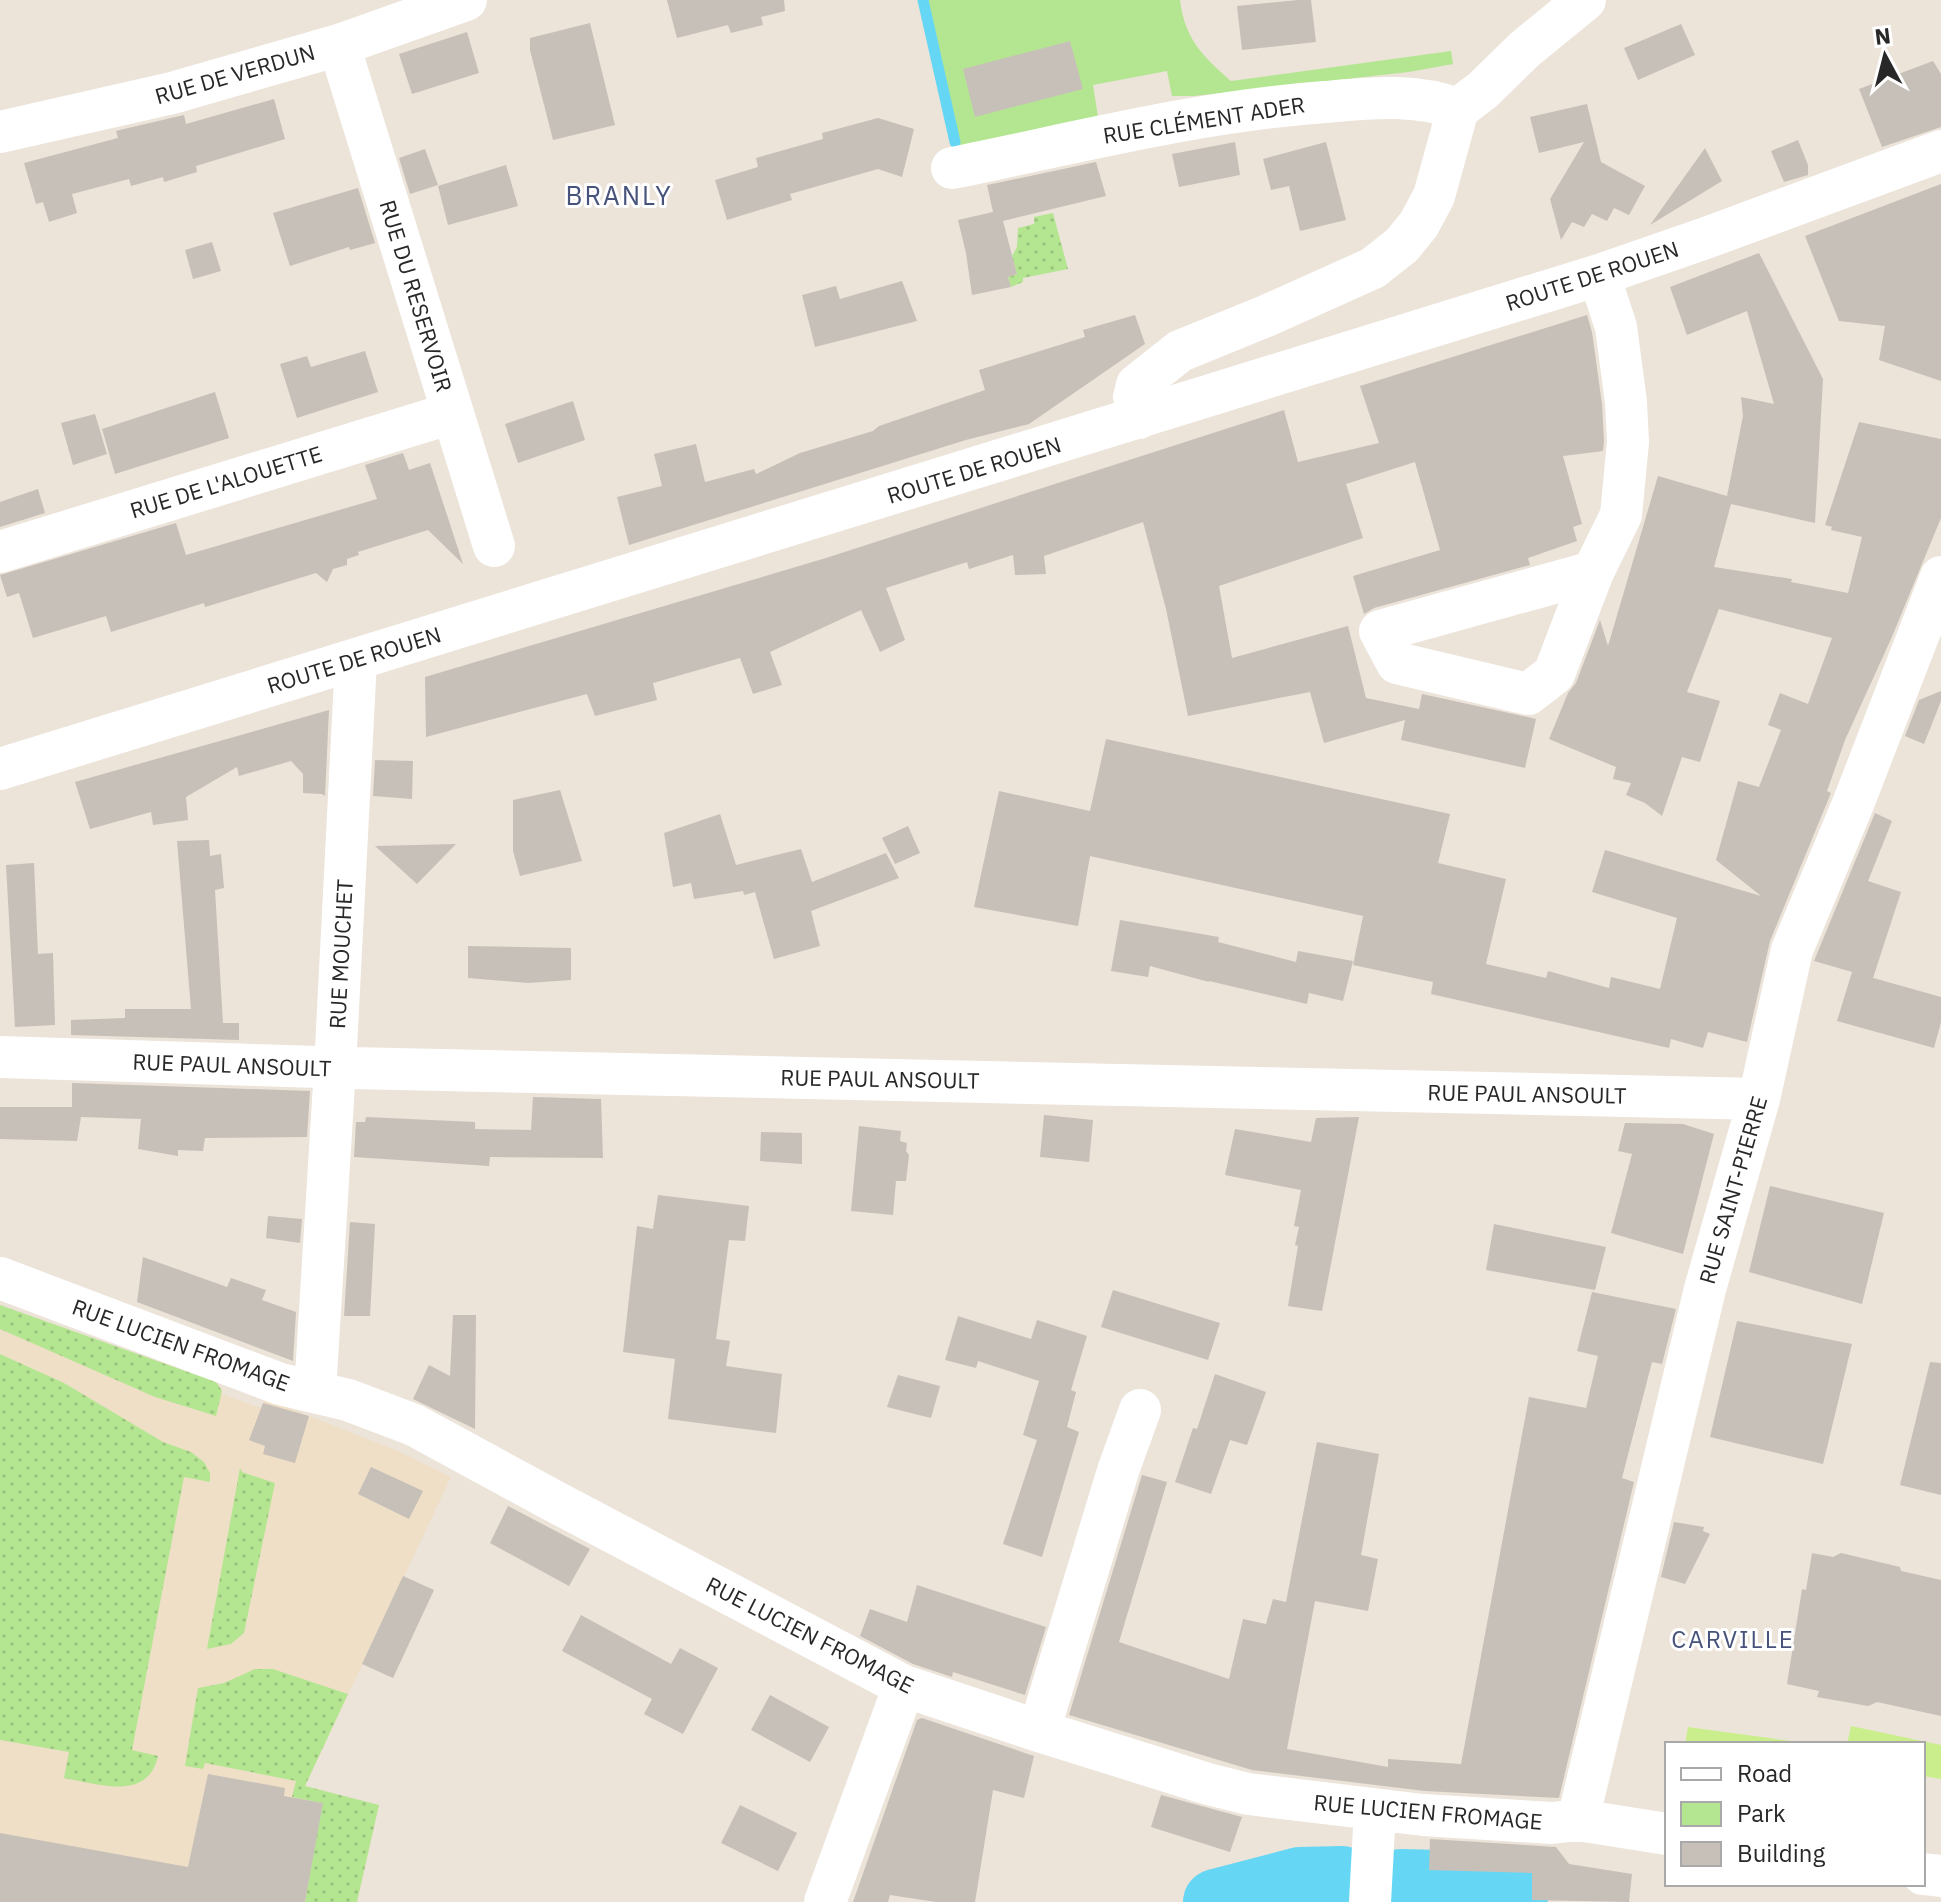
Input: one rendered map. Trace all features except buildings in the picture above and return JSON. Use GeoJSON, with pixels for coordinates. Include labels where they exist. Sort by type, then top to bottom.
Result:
{"type":"FeatureCollection","features":[{"type":"Feature","properties":{"kind":"street","name":"RUE DE VERDUN"},"geometry":{"type":"LineString","coordinates":[[0,132],[172,93],[339,45],[466,0]]}},
{"type":"Feature","properties":{"kind":"street"},"geometry":{"type":"LineString","coordinates":[[1139,418],[1134,397],[1137,385],[1180,351],[1373,268],[1402,245],[1419,224],[1434,196],[1458,109],[1585,0]]}},
{"type":"Feature","properties":{"kind":"street","name":"RUE DU RESERVOIR"},"geometry":{"type":"LineString","coordinates":[[339,45],[494,546]]}},
{"type":"Feature","properties":{"kind":"street","name":"RUE CLÉMENT ADER"},"geometry":{"type":"LineString","coordinates":[[952,168],[1211,115],[1276,105],[1389,97],[1434,100],[1458,109]]}},
{"type":"Feature","properties":{"kind":"street","name":"ROUTE DE ROUEN"},"geometry":{"type":"LineString","coordinates":[[0,769],[1599,275],[1941,151]]}},
{"type":"Feature","properties":{"kind":"street"},"geometry":{"type":"LineString","coordinates":[[1593,572],[1380,631],[1397,663],[1528,694],[1554,674],[1593,572],[1621,515],[1628,442],[1616,327],[1599,275]]}},
{"type":"Feature","properties":{"kind":"street","name":"RUE DE L'ALOUETTE"},"geometry":{"type":"LineString","coordinates":[[0,552],[452,413]]}},
{"type":"Feature","properties":{"kind":"street","name":"RUE SAINT-PIERRE"},"geometry":{"type":"LineString","coordinates":[[1578,1820],[1705,1289],[1759,1099],[1792,950],[1853,804],[1925,667],[1941,577]]}},
{"type":"Feature","properties":{"kind":"street","name":"RUE MOUCHET"},"geometry":{"type":"LineString","coordinates":[[315,1392],[356,660]]}},
{"type":"Feature","properties":{"kind":"street","name":"RUE PAUL ANSOULT"},"geometry":{"type":"LineString","coordinates":[[0,1057],[335,1068],[1759,1099]]}},
{"type":"Feature","properties":{"kind":"street","name":"RUE LUCIEN FROMAGE"},"geometry":{"type":"LineString","coordinates":[[0,1278],[280,1384],[380,1410],[414,1425],[904,1686],[1039,1731],[1248,1794],[1375,1810],[1552,1823],[1578,1820],[1665,1834]]}},
{"type":"Feature","properties":{"kind":"street"},"geometry":{"type":"LineString","coordinates":[[1039,1731],[1118,1471],[1140,1410]]}},
{"type":"Feature","properties":{"kind":"street"},"geometry":{"type":"LineString","coordinates":[[825,1902],[904,1686]]}},
{"type":"Feature","properties":{"kind":"street"},"geometry":{"type":"LineString","coordinates":[[1370,1902],[1375,1810]]}},
{"type":"Feature","properties":{"kind":"shaded area"},"geometry":{"type":"Polygon","coordinates":[[[0,1305],[216,1382],[222,1388],[221,1394],[261,1408],[265,1399],[398,1451],[451,1477],[305,1786],[379,1805],[357,1902],[0,1902],[0,1305]]]}},
{"type":"Feature","properties":{"kind":"green space"},"geometry":{"type":"Polygon","coordinates":[[[920,0],[1180,0],[1191,37],[1231,81],[1451,51],[1453,64],[1409,72],[1194,96],[1172,96],[1167,71],[1093,85],[1098,117],[957,148],[920,0]]]}},
{"type":"Feature","properties":{"kind":"green space"},"geometry":{"type":"Polygon","coordinates":[[[1053,213],[1068,269],[1023,278],[1023,282],[1011,287],[1008,277],[1017,274],[1012,256],[1017,247],[1018,228],[1034,224],[1034,217],[1053,213]]]}},
{"type":"Feature","properties":{"kind":"green space"},"geometry":{"type":"Polygon","coordinates":[[[0,1305],[216,1382],[222,1391],[216,1416],[155,1397],[0,1329],[0,1305]]]}},
{"type":"Feature","properties":{"kind":"green space"},"geometry":{"type":"Polygon","coordinates":[[[0,1354],[64,1383],[163,1442],[191,1452],[204,1462],[210,1473],[210,1482],[184,1477],[132,1750],[158,1756],[144,1780],[133,1785],[106,1786],[64,1778],[69,1752],[0,1740],[0,1354]]]}},
{"type":"Feature","properties":{"kind":"green space"},"geometry":{"type":"Polygon","coordinates":[[[240,1468],[242,1472],[275,1483],[244,1633],[231,1644],[207,1649],[240,1468]]]}},
{"type":"Feature","properties":{"kind":"green space"},"geometry":{"type":"Polygon","coordinates":[[[255,1669],[273,1669],[348,1694],[305,1786],[379,1805],[357,1902],[305,1902],[322,1803],[292,1797],[296,1781],[205,1763],[203,1769],[185,1766],[198,1688],[224,1683],[255,1669]]]}},
{"type":"Feature","properties":{"kind":"green space"},"geometry":{"type":"Polygon","coordinates":[[[1851,1726],[1941,1745],[1941,1779],[1925,1776],[1925,1742],[1847,1742],[1851,1726]]]}},
{"type":"Feature","properties":{"kind":"green space"},"geometry":{"type":"Polygon","coordinates":[[[1688,1727],[1798,1742],[1685,1742],[1688,1727]]]}},
{"type":"Feature","properties":{"kind":"waterway"},"geometry":{"type":"LineString","coordinates":[[923,0],[955,142]]}},
{"type":"Feature","properties":{"kind":"waterway"},"geometry":{"type":"LineString","coordinates":[[1216,1902],[1300,1880],[1342,1879]]}},
{"type":"Feature","properties":{"kind":"waterway"},"geometry":{"type":"LineString","coordinates":[[1401,1882],[1519,1885]]}},
{"type":"Feature","properties":{"kind":"district","name":"BRANLY"},"geometry":{"type":"Point","coordinates":[619,196]}},
{"type":"Feature","properties":{"kind":"district","name":"CARVILLE"},"geometry":{"type":"Point","coordinates":[1733,1640]}}]}
